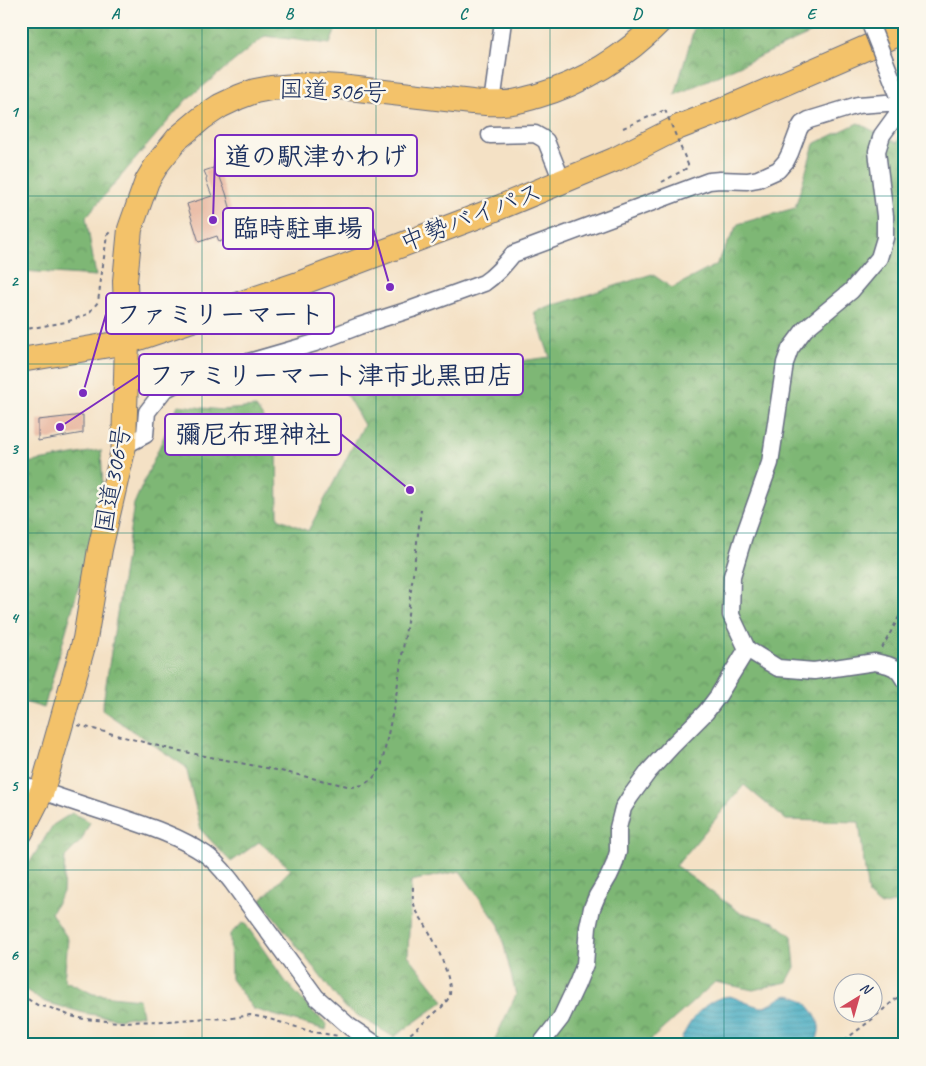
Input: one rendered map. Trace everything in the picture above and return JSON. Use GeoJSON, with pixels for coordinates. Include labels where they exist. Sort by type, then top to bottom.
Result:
{"type":"FeatureCollection","features":[{"type":"Feature","properties":{"kind":"highway","name":"国道306号"},"geometry":{"type":"LineString","coordinates":[[21,832],[31,788],[61,720],[85,639],[100,549],[124,446],[127,342],[125,281],[130,229],[147,181],[168,150],[178,138],[220,106],[255,91],[287,86],[340,87],[472,102],[505,103],[518,101],[565,88],[592,74],[615,60],[637,43],[660,21]]}},
{"type":"Feature","properties":{"kind":"highway","name":"中勢バイパス"},"geometry":{"type":"LineString","coordinates":[[21,360],[127,342],[301,282],[480,215],[614,160],[680,127],[905,31]]}},
{"type":"Feature","properties":{"kind":"street"},"geometry":{"type":"LineString","coordinates":[[492,103],[503,21]]}},
{"type":"Feature","properties":{"kind":"street"},"geometry":{"type":"LineString","coordinates":[[868,21],[899,98],[898,113],[882,135],[877,151],[885,216],[885,238],[878,258],[851,290],[805,329],[790,349],[785,363],[770,463],[732,576],[731,615],[747,649],[778,668],[814,670],[875,662],[895,668],[905,681]]}},
{"type":"Feature","properties":{"kind":"street"},"geometry":{"type":"LineString","coordinates":[[124,446],[145,435],[147,412],[164,390],[179,382],[315,343],[484,283],[498,272],[513,254],[709,181],[758,180],[778,170],[786,161],[802,124],[809,120],[858,105],[899,98]]}},
{"type":"Feature","properties":{"kind":"street"},"geometry":{"type":"LineString","coordinates":[[490,135],[539,135],[546,141],[562,181]]}},
{"type":"Feature","properties":{"kind":"street"},"geometry":{"type":"LineString","coordinates":[[540,1045],[561,1018],[585,964],[588,927],[592,908],[614,865],[618,852],[618,828],[623,808],[649,771],[706,712],[747,649]]}},
{"type":"Feature","properties":{"kind":"street"},"geometry":{"type":"LineString","coordinates":[[31,788],[158,830],[207,855],[232,882],[316,998],[350,1027],[377,1045]]}},
{"type":"Feature","properties":{"kind":"path"},"geometry":{"type":"LineString","coordinates":[[623,128],[665,110],[689,168]]}},
{"type":"Feature","properties":{"kind":"path"},"geometry":{"type":"LineString","coordinates":[[21,330],[66,322],[88,314],[98,302],[107,235],[114,228],[130,229]]}},
{"type":"Feature","properties":{"kind":"path"},"geometry":{"type":"LineString","coordinates":[[61,720],[170,749],[352,787],[363,785],[382,768],[408,622],[421,510]]}},
{"type":"Feature","properties":{"kind":"path"},"geometry":{"type":"LineString","coordinates":[[875,662],[905,606]]}},
{"type":"Feature","properties":{"kind":"path"},"geometry":{"type":"LineString","coordinates":[[399,1045],[442,1007],[450,992],[441,956],[427,926],[414,906],[412,898],[413,885]]}},
{"type":"Feature","properties":{"kind":"path"},"geometry":{"type":"LineString","coordinates":[[838,1045],[905,991]]}},
{"type":"Feature","properties":{"kind":"path"},"geometry":{"type":"LineString","coordinates":[[21,995],[39,1006],[71,1016],[93,1020],[119,1022],[199,1018],[228,1020],[250,1015],[313,1032],[340,1037],[350,1027]]}},
{"type":"Feature","properties":{"kind":"green space"},"geometry":{"type":"Polygon","coordinates":[[[21,21],[339,21],[330,44],[265,36],[186,100],[86,217],[96,276],[23,271],[21,264],[21,21]]]}},
{"type":"Feature","properties":{"kind":"green space"},"geometry":{"type":"Polygon","coordinates":[[[696,21],[838,21],[675,95],[696,21]]]}},
{"type":"Feature","properties":{"kind":"green space"},"geometry":{"type":"Polygon","coordinates":[[[858,123],[897,143],[905,123],[905,900],[881,906],[868,895],[859,822],[786,820],[744,785],[676,866],[739,912],[774,922],[792,936],[795,967],[787,982],[753,990],[715,982],[645,1045],[492,1045],[516,995],[499,925],[460,871],[411,881],[408,955],[444,1001],[394,1037],[345,1008],[261,900],[291,869],[259,842],[231,862],[201,830],[186,767],[102,710],[134,504],[178,405],[221,410],[256,407],[277,439],[278,518],[308,531],[364,425],[335,375],[372,357],[432,373],[550,357],[534,312],[652,274],[672,288],[716,265],[738,224],[795,208],[814,144],[858,123]]]}},
{"type":"Feature","properties":{"kind":"green space"},"geometry":{"type":"Polygon","coordinates":[[[101,450],[103,489],[86,561],[44,708],[21,701],[21,464],[101,450]]]}},
{"type":"Feature","properties":{"kind":"green space"},"geometry":{"type":"Polygon","coordinates":[[[72,813],[90,822],[81,841],[65,857],[63,892],[51,913],[68,939],[64,980],[93,994],[139,999],[142,1015],[119,1019],[84,1013],[45,1002],[21,987],[21,876],[53,825],[72,813]]]}},
{"type":"Feature","properties":{"kind":"green space"},"geometry":{"type":"Polygon","coordinates":[[[244,922],[286,982],[313,1012],[327,1024],[326,1030],[253,1009],[231,979],[230,934],[244,922]]]}},
{"type":"Feature","properties":{"kind":"water"},"geometry":{"type":"Polygon","coordinates":[[[730,996],[760,1007],[769,1005],[784,996],[796,997],[811,1009],[818,1020],[819,1031],[815,1045],[679,1045],[687,1028],[698,1013],[712,1001],[730,996]]]}},
{"type":"Feature","properties":{"kind":"building"},"geometry":{"type":"Polygon","coordinates":[[[216,167],[226,193],[238,235],[219,242],[217,236],[199,242],[187,204],[212,196],[204,171],[216,167]]]}},
{"type":"Feature","properties":{"kind":"building"},"geometry":{"type":"Polygon","coordinates":[[[83,415],[83,433],[38,441],[38,420],[83,415]]]}},
{"type":"Feature","properties":{"kind":"place","name":"道の駅津かわげ"},"geometry":{"type":"Point","coordinates":[213,220]}},
{"type":"Feature","properties":{"kind":"place","name":"臨時駐車場"},"geometry":{"type":"Point","coordinates":[390,287]}},
{"type":"Feature","properties":{"kind":"place","name":"ファミリーマート"},"geometry":{"type":"Point","coordinates":[83,393]}},
{"type":"Feature","properties":{"kind":"place","name":"ファミリーマート津市北黒田店"},"geometry":{"type":"Point","coordinates":[60,427]}},
{"type":"Feature","properties":{"kind":"place","name":"彌尼布理神社"},"geometry":{"type":"Point","coordinates":[410,490]}}]}
